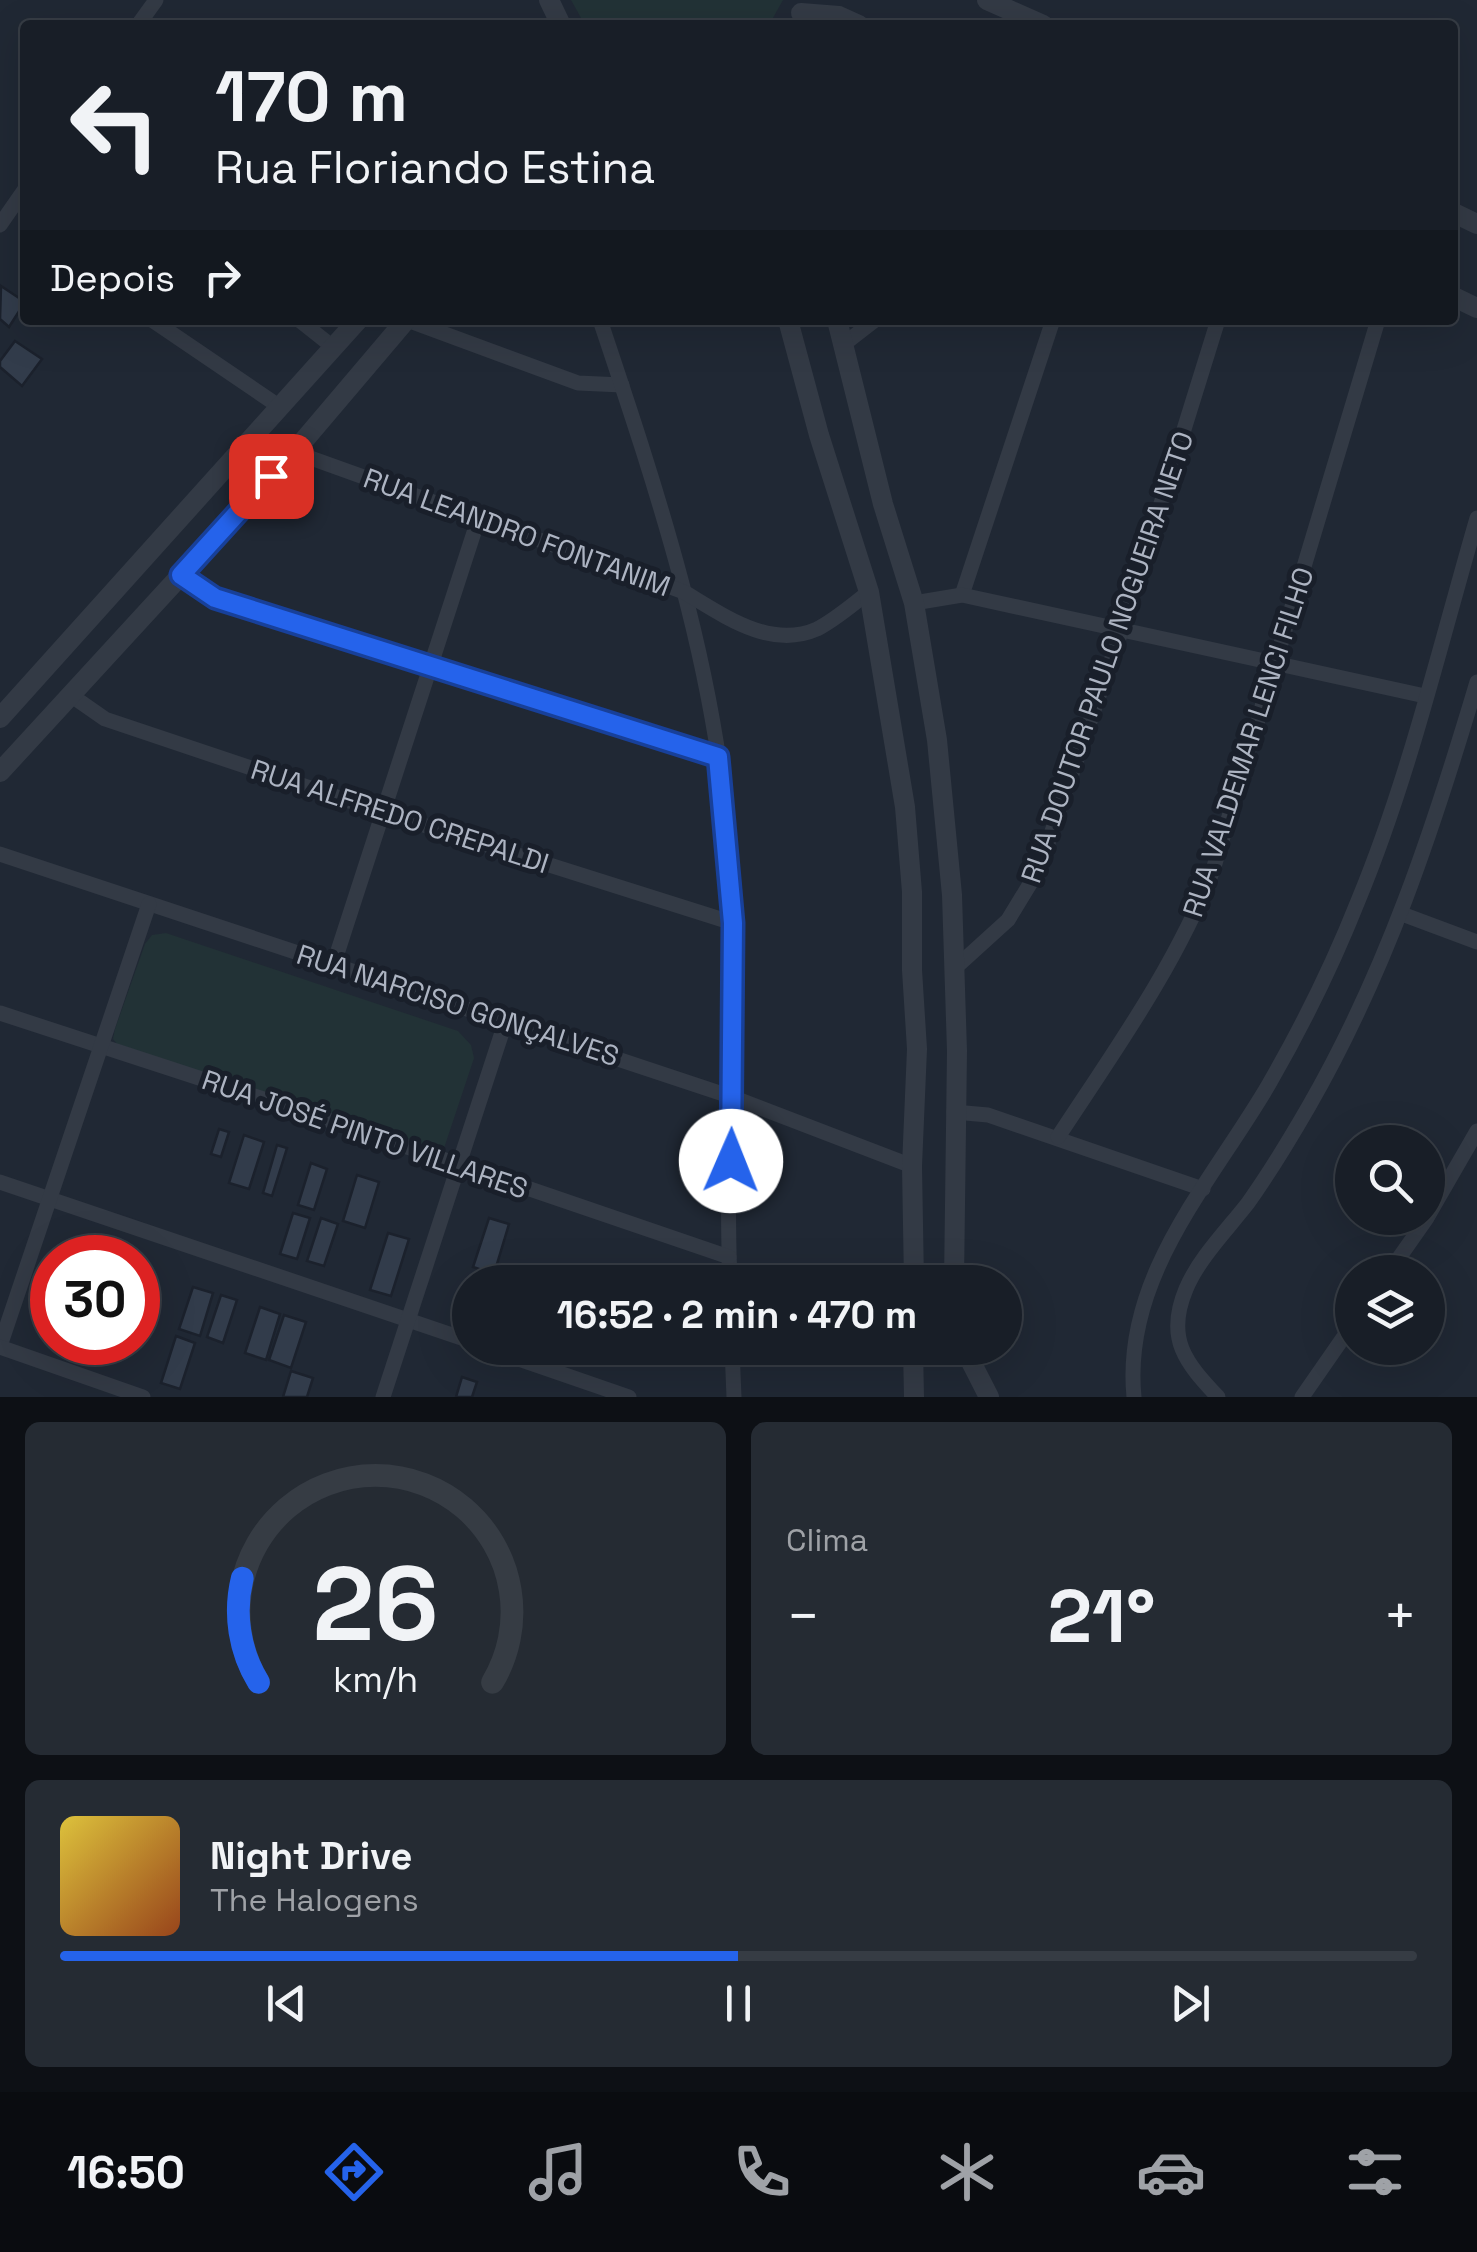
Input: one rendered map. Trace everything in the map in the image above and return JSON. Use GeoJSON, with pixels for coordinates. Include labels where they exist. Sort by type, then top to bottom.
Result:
{"type":"FeatureCollection","features":[{"type":"Feature","properties":{"kind":"street"},"geometry":{"type":"LineString","coordinates":[[986,0],[1032,20]]}},
{"type":"Feature","properties":{"kind":"street"},"geometry":{"type":"LineString","coordinates":[[800,13],[848,20]]}},
{"type":"Feature","properties":{"kind":"street"},"geometry":{"type":"LineString","coordinates":[[0,226],[20,196]]}},
{"type":"Feature","properties":{"kind":"street"},"geometry":{"type":"LineString","coordinates":[[159,325],[280,407]]}},
{"type":"Feature","properties":{"kind":"street"},"geometry":{"type":"LineString","coordinates":[[305,325],[334,347]]}},
{"type":"Feature","properties":{"kind":"street"},"geometry":{"type":"LineString","coordinates":[[0,718],[354,325]]}},
{"type":"Feature","properties":{"kind":"street"},"geometry":{"type":"LineString","coordinates":[[0,772],[294,452],[403,325]]}},
{"type":"Feature","properties":{"kind":"street"},"geometry":{"type":"LineString","coordinates":[[421,325],[578,383],[622,385]]}},
{"type":"Feature","properties":{"kind":"street","name":"RUA LEANDRO FONTANIM"},"geometry":{"type":"LineString","coordinates":[[602,325],[664,514],[718,757],[733,923],[729,1265]]}},
{"type":"Feature","properties":{"kind":"street"},"geometry":{"type":"LineString","coordinates":[[789,325],[819,435],[870,592],[905,808],[917,1049],[912,1166],[914,1265]]}},
{"type":"Feature","properties":{"kind":"street"},"geometry":{"type":"LineString","coordinates":[[838,325],[883,504],[914,603],[937,740],[952,895],[957,1051],[954,1265]]}},
{"type":"Feature","properties":{"kind":"street"},"geometry":{"type":"LineString","coordinates":[[844,344],[869,325]]}},
{"type":"Feature","properties":{"kind":"street"},"geometry":{"type":"LineString","coordinates":[[962,595],[1051,325]]}},
{"type":"Feature","properties":{"kind":"street","name":"RUA DOUTOR PAULO NOGUEIRA NETO"},"geometry":{"type":"LineString","coordinates":[[954,969],[994,935],[1031,887],[1122,630],[1216,325]]}},
{"type":"Feature","properties":{"kind":"street","name":"RUA VALDEMAR LENCI FILHO"},"geometry":{"type":"LineString","coordinates":[[1058,1137],[1152,995],[1185,935],[1213,870],[1376,325]]}},
{"type":"Feature","properties":{"kind":"street","name":"RUA LEANDRO FONTANIM"},"geometry":{"type":"LineString","coordinates":[[294,452],[684,592],[741,625],[787,638],[818,628],[870,592]]}},
{"type":"Feature","properties":{"kind":"street"},"geometry":{"type":"LineString","coordinates":[[1134,1397],[1140,1319],[1170,1240],[1269,1084],[1340,943],[1378,850],[1477,518]]}},
{"type":"Feature","properties":{"kind":"street"},"geometry":{"type":"LineString","coordinates":[[334,962],[478,520]]}},
{"type":"Feature","properties":{"kind":"street"},"geometry":{"type":"LineString","coordinates":[[181,575],[215,598],[718,757]]}},
{"type":"Feature","properties":{"kind":"street"},"geometry":{"type":"LineString","coordinates":[[914,603],[962,595],[1425,696]]}},
{"type":"Feature","properties":{"kind":"street"},"geometry":{"type":"LineString","coordinates":[[1218,1397],[1192,1370],[1179,1349],[1179,1319],[1186,1290],[1204,1259],[1250,1200],[1308,1107],[1360,1011],[1402,914],[1437,816],[1477,682]]}},
{"type":"Feature","properties":{"kind":"street","name":"RUA ALFREDO CREPALDI"},"geometry":{"type":"LineString","coordinates":[[72,696],[105,719],[733,923]]}},
{"type":"Feature","properties":{"kind":"street","name":"RUA NARCISO GONÇALVES"},"geometry":{"type":"LineString","coordinates":[[0,854],[732,1097],[912,1166]]}},
{"type":"Feature","properties":{"kind":"street"},"geometry":{"type":"LineString","coordinates":[[143,1397],[0,1346],[149,904]]}},
{"type":"Feature","properties":{"kind":"street"},"geometry":{"type":"LineString","coordinates":[[1402,914],[1477,942]]}},
{"type":"Feature","properties":{"kind":"street","name":"RUA JOSÉ PINTO VILLARES"},"geometry":{"type":"LineString","coordinates":[[0,1013],[222,1084],[728,1257]]}},
{"type":"Feature","properties":{"kind":"street"},"geometry":{"type":"LineString","coordinates":[[383,1397],[506,1020]]}},
{"type":"Feature","properties":{"kind":"street"},"geometry":{"type":"LineString","coordinates":[[954,1112],[988,1114],[1203,1189]]}},
{"type":"Feature","properties":{"kind":"street"},"geometry":{"type":"LineString","coordinates":[[1445,1186],[1477,1131]]}},
{"type":"Feature","properties":{"kind":"street"},"geometry":{"type":"LineString","coordinates":[[0,1182],[452,1336]]}},
{"type":"Feature","properties":{"kind":"street"},"geometry":{"type":"LineString","coordinates":[[1302,1397],[1335,1349]]}},
{"type":"Feature","properties":{"kind":"street"},"geometry":{"type":"LineString","coordinates":[[537,1365],[629,1397]]}},
{"type":"Feature","properties":{"kind":"street"},"geometry":{"type":"LineString","coordinates":[[733,1365],[734,1397]]}},
{"type":"Feature","properties":{"kind":"street"},"geometry":{"type":"LineString","coordinates":[[913,1365],[914,1397]]}},
{"type":"Feature","properties":{"kind":"street"},"geometry":{"type":"LineString","coordinates":[[973,1365],[989,1397]]}},
{"type":"Feature","properties":{"kind":"shaded area"},"geometry":{"type":"Polygon","coordinates":[[[571,0],[783,0],[772,20],[582,20],[571,0]]]}},
{"type":"Feature","properties":{"kind":"shaded area"},"geometry":{"type":"Polygon","coordinates":[[[166,933],[458,1031],[471,1045],[474,1058],[444,1148],[436,1150],[118,1045],[113,1039],[115,1029],[145,944],[152,935],[166,933]]]}},
{"type":"Feature","properties":{"kind":"building"},"geometry":{"type":"Polygon","coordinates":[[[1,286],[20,299],[20,310],[9,327],[0,319],[1,286]]]}},
{"type":"Feature","properties":{"kind":"building"},"geometry":{"type":"Polygon","coordinates":[[[15,341],[42,359],[22,386],[0,367],[15,341]]]}},
{"type":"Feature","properties":{"kind":"building"},"geometry":{"type":"Polygon","coordinates":[[[219,1129],[229,1132],[221,1157],[211,1154],[219,1129]]]}},
{"type":"Feature","properties":{"kind":"building"},"geometry":{"type":"Polygon","coordinates":[[[244,1135],[264,1142],[249,1189],[229,1183],[244,1135]]]}},
{"type":"Feature","properties":{"kind":"building"},"geometry":{"type":"Polygon","coordinates":[[[277,1145],[287,1148],[272,1196],[263,1193],[277,1145]]]}},
{"type":"Feature","properties":{"kind":"building"},"geometry":{"type":"Polygon","coordinates":[[[311,1163],[327,1169],[314,1210],[298,1205],[311,1163]]]}},
{"type":"Feature","properties":{"kind":"building"},"geometry":{"type":"Polygon","coordinates":[[[357,1175],[379,1182],[365,1228],[343,1221],[357,1175]]]}},
{"type":"Feature","properties":{"kind":"building"},"geometry":{"type":"Polygon","coordinates":[[[293,1213],[310,1218],[297,1259],[280,1254],[293,1213]]]}},
{"type":"Feature","properties":{"kind":"building"},"geometry":{"type":"Polygon","coordinates":[[[321,1218],[338,1224],[324,1266],[307,1261],[321,1218]]]}},
{"type":"Feature","properties":{"kind":"building"},"geometry":{"type":"Polygon","coordinates":[[[489,1218],[509,1224],[497,1265],[474,1265],[489,1218]]]}},
{"type":"Feature","properties":{"kind":"building"},"geometry":{"type":"Polygon","coordinates":[[[388,1233],[409,1239],[391,1296],[370,1290],[388,1233]]]}},
{"type":"Feature","properties":{"kind":"building"},"geometry":{"type":"Polygon","coordinates":[[[193,1287],[213,1293],[200,1336],[179,1329],[193,1287]]]}},
{"type":"Feature","properties":{"kind":"building"},"geometry":{"type":"Polygon","coordinates":[[[221,1295],[237,1300],[223,1343],[207,1337],[221,1295]]]}},
{"type":"Feature","properties":{"kind":"building"},"geometry":{"type":"Polygon","coordinates":[[[260,1307],[280,1314],[266,1360],[245,1353],[260,1307]]]}},
{"type":"Feature","properties":{"kind":"building"},"geometry":{"type":"Polygon","coordinates":[[[284,1315],[306,1322],[291,1368],[269,1360],[284,1315]]]}},
{"type":"Feature","properties":{"kind":"building"},"geometry":{"type":"Polygon","coordinates":[[[176,1336],[195,1343],[180,1389],[161,1383],[176,1336]]]}},
{"type":"Feature","properties":{"kind":"building"},"geometry":{"type":"Polygon","coordinates":[[[291,1371],[313,1378],[307,1397],[283,1397],[291,1371]]]}},
{"type":"Feature","properties":{"kind":"building"},"geometry":{"type":"Polygon","coordinates":[[[462,1377],[477,1382],[472,1397],[456,1397],[462,1377]]]}},
{"type":"Feature","properties":{"kind":"route"},"geometry":{"type":"LineString","coordinates":[[271,476],[181,575],[215,598],[718,757],[733,923],[731,1161]]}}]}
